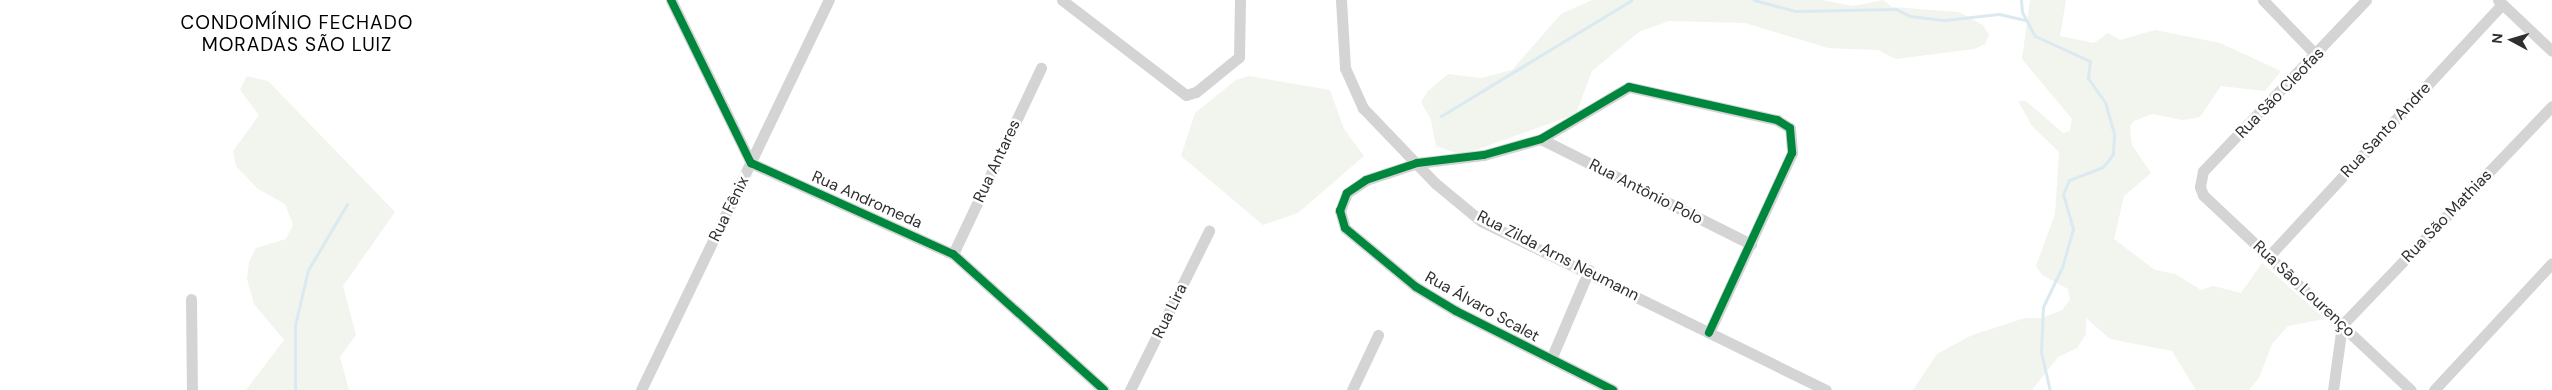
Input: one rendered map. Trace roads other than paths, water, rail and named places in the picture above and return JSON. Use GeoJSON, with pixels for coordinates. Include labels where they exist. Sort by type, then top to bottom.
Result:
{"type":"FeatureCollection","features":[{"type":"Feature","properties":{"kind":"street"},"geometry":{"type":"LineString","coordinates":[[671,0],[750,163]]}},
{"type":"Feature","properties":{"kind":"street","name":"Rua Fênix"},"geometry":{"type":"LineString","coordinates":[[641,390],[829,0]]}},
{"type":"Feature","properties":{"kind":"street"},"geometry":{"type":"LineString","coordinates":[[1062,0],[1181,94],[1196,92],[1239,57],[1240,0]]}},
{"type":"Feature","properties":{"kind":"street","name":"Rua Zilda Arns Neumann"},"geometry":{"type":"LineString","coordinates":[[1341,0],[1350,82],[1375,123],[1481,221],[1589,270],[1709,333],[1826,390]]}},
{"type":"Feature","properties":{"kind":"street"},"geometry":{"type":"LineString","coordinates":[[2263,0],[2317,56]]}},
{"type":"Feature","properties":{"kind":"street","name":"Rua São Cleofas"},"geometry":{"type":"LineString","coordinates":[[2200,187],[2204,171],[2317,56],[2366,0]]}},
{"type":"Feature","properties":{"kind":"street"},"geometry":{"type":"LineString","coordinates":[[2500,2],[2552,51]]}},
{"type":"Feature","properties":{"kind":"street","name":"Rua Santo Andre"},"geometry":{"type":"LineString","coordinates":[[2269,256],[2500,2]]}},
{"type":"Feature","properties":{"kind":"street","name":"Rua Antares"},"geometry":{"type":"LineString","coordinates":[[953,254],[1041,68]]}},
{"type":"Feature","properties":{"kind":"street","name":"Rua Álvaro Scalet"},"geometry":{"type":"LineString","coordinates":[[1613,390],[1551,359],[1416,286],[1345,228],[1340,211],[1347,193],[1366,180],[1417,163],[1484,156],[1541,139],[1629,87],[1777,120],[1790,128],[1792,153],[1751,244]]}},
{"type":"Feature","properties":{"kind":"street","name":"Rua São Mathias"},"geometry":{"type":"LineString","coordinates":[[2342,326],[2552,106]]}},
{"type":"Feature","properties":{"kind":"street","name":"Rua Antônio Polo"},"geometry":{"type":"LineString","coordinates":[[1541,139],[1751,244]]}},
{"type":"Feature","properties":{"kind":"street","name":"Rua Andromeda"},"geometry":{"type":"LineString","coordinates":[[750,163],[953,254],[1104,390]]}},
{"type":"Feature","properties":{"kind":"street","name":"Rua São Lourenço"},"geometry":{"type":"LineString","coordinates":[[2200,187],[2269,256],[2411,390]]}},
{"type":"Feature","properties":{"kind":"street","name":"Rua Lira"},"geometry":{"type":"LineString","coordinates":[[1130,390],[1209,231]]}},
{"type":"Feature","properties":{"kind":"street"},"geometry":{"type":"LineString","coordinates":[[1709,333],[1751,244]]}},
{"type":"Feature","properties":{"kind":"street"},"geometry":{"type":"LineString","coordinates":[[2434,390],[2552,263]]}},
{"type":"Feature","properties":{"kind":"street"},"geometry":{"type":"LineString","coordinates":[[1551,359],[1589,270]]}},
{"type":"Feature","properties":{"kind":"street"},"geometry":{"type":"LineString","coordinates":[[191,299],[192,390]]}},
{"type":"Feature","properties":{"kind":"street"},"geometry":{"type":"LineString","coordinates":[[2333,390],[2342,326]]}},
{"type":"Feature","properties":{"kind":"street"},"geometry":{"type":"LineString","coordinates":[[1352,390],[1378,335]]}},
{"type":"Feature","properties":{"kind":"waterway"},"geometry":{"type":"LineString","coordinates":[[1441,116],[1632,0]]}},
{"type":"Feature","properties":{"kind":"waterway"},"geometry":{"type":"LineString","coordinates":[[1754,0],[1795,11],[1896,9],[1910,16],[1945,20],[1999,14],[2026,20]]}},
{"type":"Feature","properties":{"kind":"waterway"},"geometry":{"type":"LineString","coordinates":[[2021,0],[2022,12],[2035,36],[2090,61],[2088,78],[2105,102],[2114,134],[2113,154],[2103,167],[2069,180],[2063,194],[2073,229],[2063,265],[2043,307],[2041,352],[2050,390]]}},
{"type":"Feature","properties":{"kind":"waterway"},"geometry":{"type":"LineString","coordinates":[[295,390],[295,325],[308,270],[347,204]]}},
{"type":"Feature","properties":{"kind":"district","name":"CONDOMÍNIO FECHADO MORADAS SÃO LUIZ"},"geometry":{"type":"Point","coordinates":[297,34]}}]}
